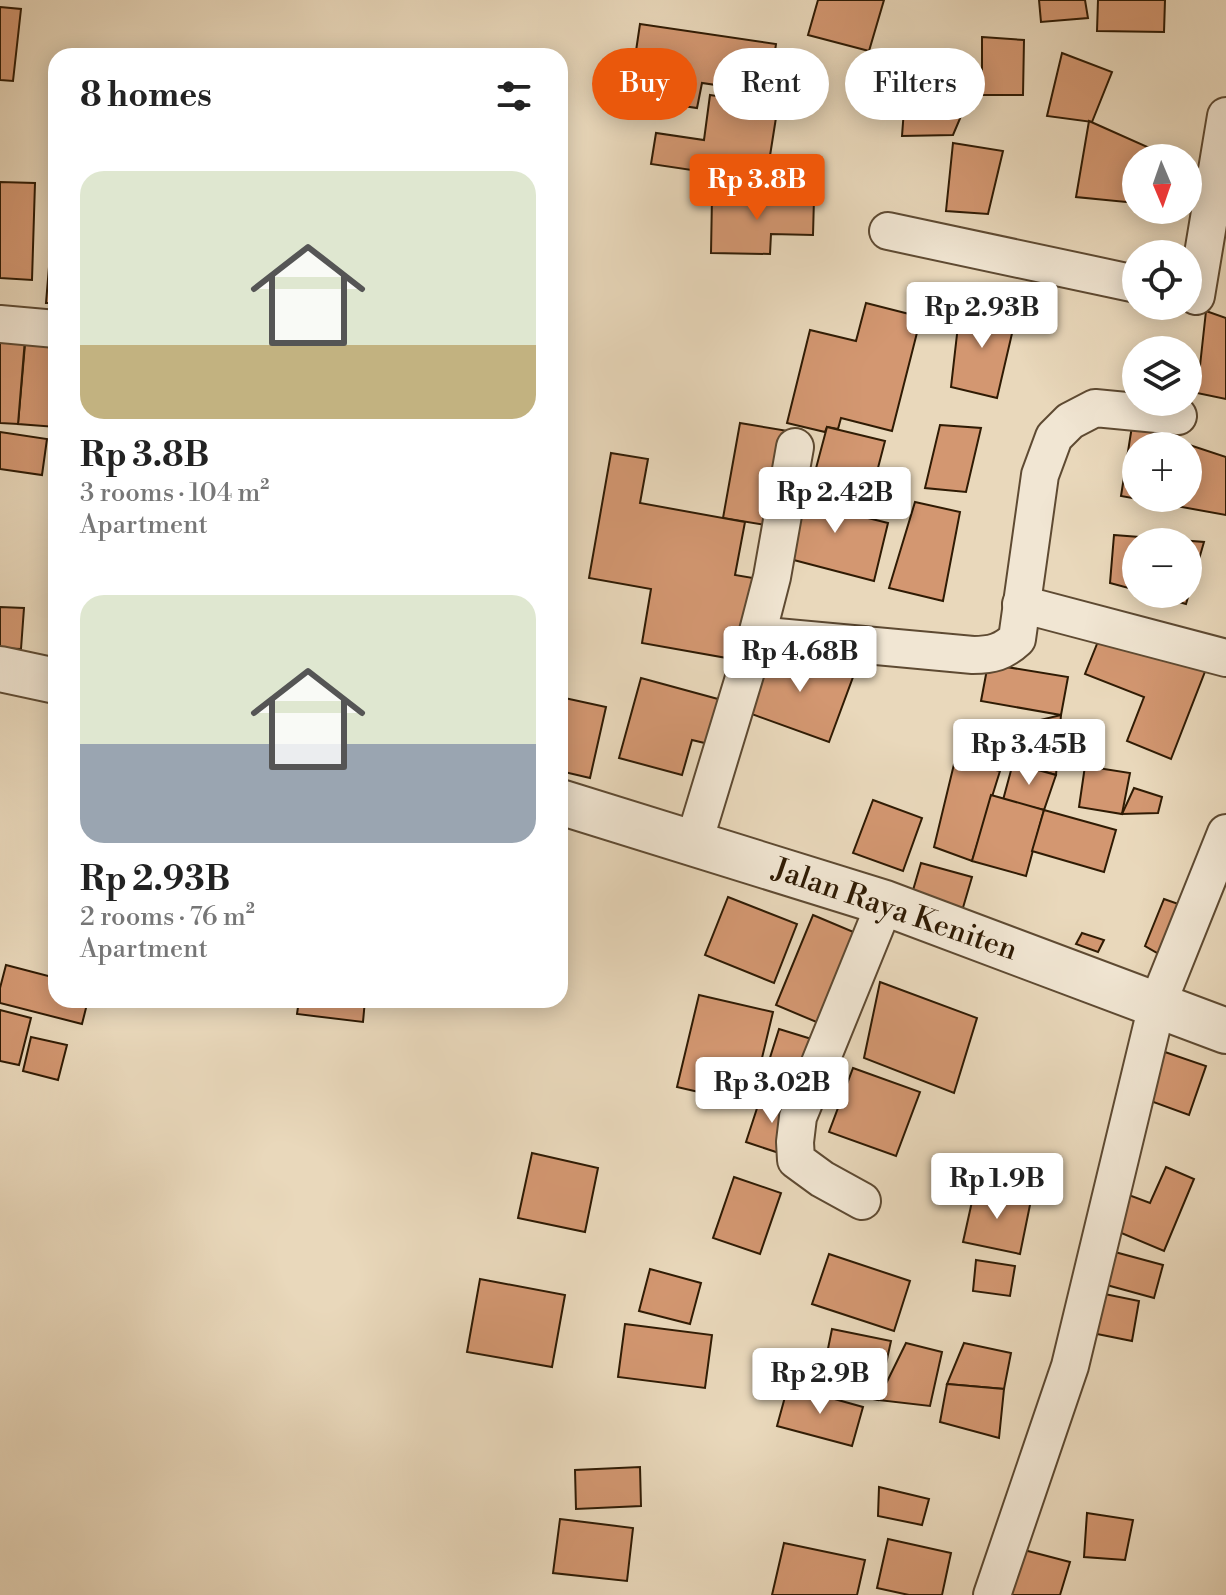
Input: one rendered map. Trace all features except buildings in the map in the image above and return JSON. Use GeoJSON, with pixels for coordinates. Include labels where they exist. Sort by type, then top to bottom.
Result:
{"type":"FeatureCollection","features":[{"type":"Feature","properties":{"kind":"street"},"geometry":{"type":"LineString","coordinates":[[1203,298],[1226,116]]}},
{"type":"Feature","properties":{"kind":"street"},"geometry":{"type":"LineString","coordinates":[[888,231],[1122,281]]}},
{"type":"Feature","properties":{"kind":"street"},"geometry":{"type":"LineString","coordinates":[[0,324],[48,328]]}},
{"type":"Feature","properties":{"kind":"street"},"geometry":{"type":"LineString","coordinates":[[757,635],[990,655],[1006,649],[1017,639],[1040,475],[1054,437],[1070,421],[1095,408],[1122,411]]}},
{"type":"Feature","properties":{"kind":"street"},"geometry":{"type":"LineString","coordinates":[[694,842],[772,577],[795,447]]}},
{"type":"Feature","properties":{"kind":"street"},"geometry":{"type":"LineString","coordinates":[[1021,604],[1226,658]]}},
{"type":"Feature","properties":{"kind":"street"},"geometry":{"type":"LineString","coordinates":[[0,669],[48,679]]}},
{"type":"Feature","properties":{"kind":"street","name":"Jalan Raya Keniten"},"geometry":{"type":"LineString","coordinates":[[568,804],[885,903],[1226,1031]]}},
{"type":"Feature","properties":{"kind":"street"},"geometry":{"type":"LineString","coordinates":[[992,1595],[1070,1366],[1157,1005],[1226,833]]}},
{"type":"Feature","properties":{"kind":"street"},"geometry":{"type":"LineString","coordinates":[[862,1201],[822,1179],[796,1160],[795,1142],[798,1117],[885,903]]}}]}
